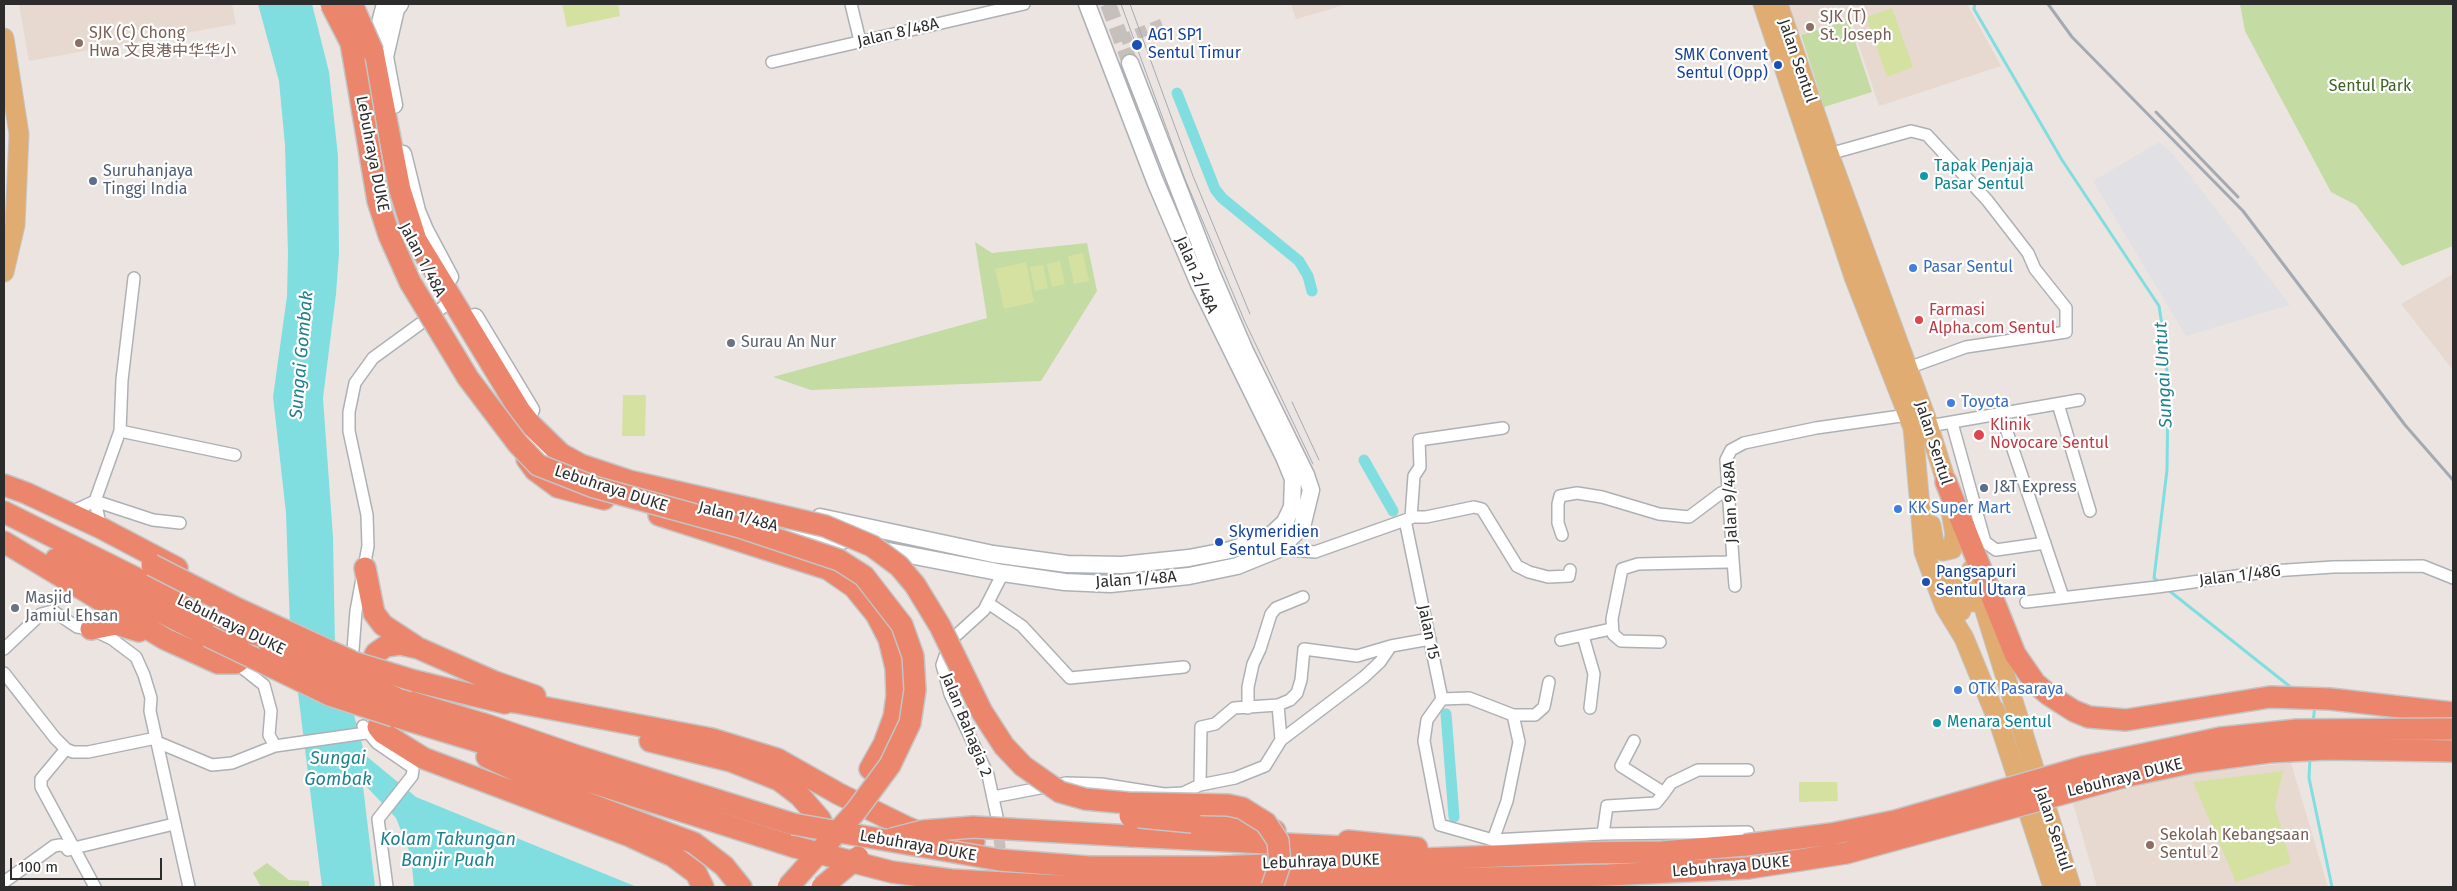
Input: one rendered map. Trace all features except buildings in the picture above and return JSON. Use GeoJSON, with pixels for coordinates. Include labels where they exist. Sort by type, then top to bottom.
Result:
{"type":"FeatureCollection","features":[{"type":"Feature","properties":{"kind":"highway","name":"Lebuhraya DUKE"},"geometry":{"type":"LineString","coordinates":[[331,4],[351,43],[378,201],[389,235],[410,282],[468,378],[518,444],[538,465],[594,487],[743,528],[839,560],[864,576],[902,625],[913,656],[915,690],[910,723],[890,765],[856,811],[788,887]]}},
{"type":"Feature","properties":{"kind":"highway","name":"Lebuhraya DUKE"},"geometry":{"type":"LineString","coordinates":[[352,4],[373,52],[400,190],[416,240],[520,411],[531,425],[561,454],[581,466],[629,480],[752,510]]}},
{"type":"Feature","properties":{"kind":"highway"},"geometry":{"type":"LineString","coordinates":[[505,406],[527,459],[547,480],[558,487],[700,528],[828,569],[854,587],[876,614],[889,639],[896,668],[897,696],[894,717],[884,744],[870,768],[842,810],[783,887]]}},
{"type":"Feature","properties":{"kind":"highway"},"geometry":{"type":"LineString","coordinates":[[1946,482],[2015,654],[2035,683],[2049,695],[2074,711],[2089,717],[2126,720],[2270,697],[2330,699],[2453,713]]}},
{"type":"Feature","properties":{"kind":"highway"},"geometry":{"type":"LineString","coordinates":[[4,486],[102,528],[250,605],[258,624],[255,642],[245,656],[236,663],[218,663],[165,639],[116,624],[91,629]]}},
{"type":"Feature","properties":{"kind":"highway"},"geometry":{"type":"LineString","coordinates":[[4,490],[24,502],[236,608],[415,680],[731,762],[779,780],[800,796],[820,819],[831,844],[833,863],[830,887]]}},
{"type":"Feature","properties":{"kind":"highway"},"geometry":{"type":"LineString","coordinates":[[752,510],[822,533],[862,552],[888,572],[905,593],[929,632],[971,715],[1011,770],[1051,798],[1076,808],[1319,838],[1496,848]]}},
{"type":"Feature","properties":{"kind":"highway"},"geometry":{"type":"LineString","coordinates":[[752,510],[825,526],[872,546],[899,566],[915,585],[940,626],[982,712],[1004,746],[1023,766],[1060,792],[1085,799],[1128,803],[1228,805],[1242,808],[1266,822],[1278,841],[1280,864],[1272,887]]}},
{"type":"Feature","properties":{"kind":"highway","name":"Lebuhraya DUKE"},"geometry":{"type":"LineString","coordinates":[[4,512],[239,630],[330,673],[381,722],[487,725],[577,756],[793,824],[1000,860],[1044,865],[1294,882],[1618,875],[1748,868],[1846,853],[2127,776],[2194,762],[2268,752],[2317,750],[2453,751]]}},
{"type":"Feature","properties":{"kind":"highway","name":"Lebuhraya DUKE"},"geometry":{"type":"LineString","coordinates":[[8,542],[330,695],[381,722],[493,746],[572,776],[795,847],[884,870],[951,880],[1077,887],[1152,871],[1496,848],[1662,852],[1746,839],[1831,834],[1895,821],[2101,762],[2220,738],[2298,730],[2453,729]]}},
{"type":"Feature","properties":{"kind":"highway"},"geometry":{"type":"LineString","coordinates":[[8,542],[165,639]]}},
{"type":"Feature","properties":{"kind":"highway"},"geometry":{"type":"LineString","coordinates":[[365,568],[374,613],[382,625],[418,648],[495,682],[604,720]]}},
{"type":"Feature","properties":{"kind":"highway"},"geometry":{"type":"LineString","coordinates":[[239,630],[359,658],[376,653],[386,646],[400,644],[418,648]]}},
{"type":"Feature","properties":{"kind":"highway"},"geometry":{"type":"LineString","coordinates":[[492,700],[515,702],[712,739],[777,759],[839,794],[906,827],[930,836],[958,842],[974,842],[1061,854],[1152,871]]}},
{"type":"Feature","properties":{"kind":"highway"},"geometry":{"type":"LineString","coordinates":[[702,887],[696,873],[673,856],[630,836],[423,758],[382,733],[381,722],[694,843],[712,855],[741,887]]}},
{"type":"Feature","properties":{"kind":"highway"},"geometry":{"type":"LineString","coordinates":[[822,887],[857,858],[871,849],[894,839],[923,831],[973,827],[1131,836],[1496,848]]}},
{"type":"Feature","properties":{"kind":"highway"},"geometry":{"type":"LineString","coordinates":[[664,831],[686,848],[711,873],[717,887]]}},
{"type":"Feature","properties":{"kind":"highway"},"geometry":{"type":"LineString","coordinates":[[1248,887],[1294,882]]}},
{"type":"Feature","properties":{"kind":"main road","name":"Jalan 2/48A"},"geometry":{"type":"LineString","coordinates":[[1086,4],[1155,181],[1199,284],[1290,472],[1294,496],[1286,522]]}},
{"type":"Feature","properties":{"kind":"main road","name":"Jalan Sentul"},"geometry":{"type":"LineString","coordinates":[[1763,4],[1854,277],[1917,423],[1946,482],[2020,727],[2071,887]]}},
{"type":"Feature","properties":{"kind":"main road","name":"Jalan Sentul"},"geometry":{"type":"LineString","coordinates":[[1778,4],[1829,154],[1908,368],[1917,423],[1924,552],[1938,592],[1964,638],[2000,728],[2053,887]]}},
{"type":"Feature","properties":{"kind":"main road","name":"Jalan 1/48A"},"geometry":{"type":"LineString","coordinates":[[392,5],[371,57],[384,154],[397,214],[425,274],[446,305],[505,406],[541,450],[556,463],[575,474],[626,490],[785,528],[1003,573],[1065,582],[1110,584],[1189,576],[1237,566],[1274,543]]}},
{"type":"Feature","properties":{"kind":"main road","name":"Jalan 1/48A"},"geometry":{"type":"LineString","coordinates":[[392,5],[385,57],[401,149],[417,211],[424,230],[457,289],[534,415],[550,434],[572,452],[608,469],[993,554],[1058,562],[1122,565],[1189,558],[1274,543]]}},
{"type":"Feature","properties":{"kind":"main road"},"geometry":{"type":"LineString","coordinates":[[4,38],[18,134],[15,225],[4,272]]}},
{"type":"Feature","properties":{"kind":"main road","name":"Jalan 2/48A"},"geometry":{"type":"LineString","coordinates":[[1130,63],[1211,272],[1244,351],[1306,475],[1311,490],[1302,527],[1297,535]]}},
{"type":"Feature","properties":{"kind":"main road"},"geometry":{"type":"LineString","coordinates":[[1917,423],[1934,543],[1943,551],[1952,549],[1955,544],[1946,482]]}},
{"type":"Feature","properties":{"kind":"main road"},"geometry":{"type":"LineString","coordinates":[[1274,543],[1286,522]]}},
{"type":"Feature","properties":{"kind":"main road"},"geometry":{"type":"LineString","coordinates":[[1274,543],[1297,535]]}},
{"type":"Feature","properties":{"kind":"main road"},"geometry":{"type":"LineString","coordinates":[[2000,728],[1975,638],[1950,588],[1950,584],[1955,581],[1963,581],[1967,586],[2020,727]]}},
{"type":"Feature","properties":{"kind":"street"},"geometry":{"type":"LineString","coordinates":[[851,4],[860,41]]}},
{"type":"Feature","properties":{"kind":"street","name":"Jalan 8/48A"},"geometry":{"type":"LineString","coordinates":[[772,62],[1024,4]]}},
{"type":"Feature","properties":{"kind":"street"},"geometry":{"type":"LineString","coordinates":[[1829,154],[1911,130],[1927,135],[1987,200],[2028,253],[2035,269],[2066,308],[2066,332],[1966,347],[1908,368]]}},
{"type":"Feature","properties":{"kind":"street"},"geometry":{"type":"LineString","coordinates":[[102,528],[95,501],[120,431],[122,380],[134,278]]}},
{"type":"Feature","properties":{"kind":"street"},"geometry":{"type":"LineString","coordinates":[[359,658],[356,611],[368,546],[367,515],[349,431],[348,412],[355,383],[373,358],[446,305]]}},
{"type":"Feature","properties":{"kind":"street","name":"Jalan 9/48A"},"geometry":{"type":"LineString","coordinates":[[1611,629],[1617,585],[1622,570],[1638,564],[1726,562],[1734,560],[1726,460],[1731,450],[1744,444],[1816,428],[1952,423],[2078,400]]}},
{"type":"Feature","properties":{"kind":"street"},"geometry":{"type":"LineString","coordinates":[[2058,404],[2090,511]]}},
{"type":"Feature","properties":{"kind":"street"},"geometry":{"type":"LineString","coordinates":[[2001,414],[2063,598]]}},
{"type":"Feature","properties":{"kind":"street"},"geometry":{"type":"LineString","coordinates":[[1952,423],[1985,542],[1996,550],[2045,543]]}},
{"type":"Feature","properties":{"kind":"street","name":"Jalan 15"},"geometry":{"type":"LineString","coordinates":[[1442,699],[1409,518],[1414,481],[1420,467],[1421,452],[1419,440],[1503,428]]}},
{"type":"Feature","properties":{"kind":"street"},"geometry":{"type":"LineString","coordinates":[[120,431],[235,455]]}},
{"type":"Feature","properties":{"kind":"street"},"geometry":{"type":"LineString","coordinates":[[1562,535],[1558,523],[1560,496],[1577,493],[1602,497],[1659,514],[1689,517],[1721,493],[1729,492]]}},
{"type":"Feature","properties":{"kind":"street"},"geometry":{"type":"LineString","coordinates":[[69,513],[95,501],[153,520],[180,523]]}},
{"type":"Feature","properties":{"kind":"street"},"geometry":{"type":"LineString","coordinates":[[1274,543],[1315,552],[1409,518],[1426,517],[1474,507],[1482,509],[1517,566],[1548,577],[1569,576],[1570,570]]}},
{"type":"Feature","properties":{"kind":"street"},"geometry":{"type":"LineString","coordinates":[[1286,522],[1297,535],[1301,546],[1315,552]]}},
{"type":"Feature","properties":{"kind":"street"},"geometry":{"type":"LineString","coordinates":[[1734,560],[1735,586]]}},
{"type":"Feature","properties":{"kind":"street","name":"Jalan 1/48G"},"geometry":{"type":"LineString","coordinates":[[2026,602],[2272,571],[2423,566],[2453,578]]}},
{"type":"Feature","properties":{"kind":"street","name":"Jalan Bahagia 2"},"geometry":{"type":"LineString","coordinates":[[999,838],[988,775],[947,688],[942,665],[950,641],[970,625],[988,603],[1003,573]]}},
{"type":"Feature","properties":{"kind":"street"},"geometry":{"type":"LineString","coordinates":[[1248,708],[1248,687],[1253,664],[1260,649],[1271,614],[1276,608],[1303,597]]}},
{"type":"Feature","properties":{"kind":"street"},"geometry":{"type":"LineString","coordinates":[[988,603],[1022,626],[1070,678],[1184,667]]}},
{"type":"Feature","properties":{"kind":"street"},"geometry":{"type":"LineString","coordinates":[[4,649],[41,614],[53,611],[77,627],[91,629],[112,639],[136,658],[144,675],[150,698],[150,711],[174,824],[190,887]]}},
{"type":"Feature","properties":{"kind":"street"},"geometry":{"type":"LineString","coordinates":[[1561,640],[1611,629],[1621,641],[1660,642]]}},
{"type":"Feature","properties":{"kind":"street"},"geometry":{"type":"LineString","coordinates":[[1582,636],[1594,674],[1590,708]]}},
{"type":"Feature","properties":{"kind":"street"},"geometry":{"type":"LineString","coordinates":[[1200,785],[1201,727],[1215,724],[1234,708],[1278,706],[1290,700],[1297,693],[1304,649],[1357,656],[1391,646],[1430,638]]}},
{"type":"Feature","properties":{"kind":"street"},"geometry":{"type":"LineString","coordinates":[[993,796],[1066,783],[1101,784],[1164,794],[1183,793],[1200,785],[1234,778],[1265,766],[1281,740],[1364,677],[1380,662],[1391,646]]}},
{"type":"Feature","properties":{"kind":"street"},"geometry":{"type":"LineString","coordinates":[[236,663],[264,685],[271,711],[269,735],[275,746]]}},
{"type":"Feature","properties":{"kind":"street"},"geometry":{"type":"LineString","coordinates":[[4,673],[66,749],[73,752],[88,752],[157,740],[212,765],[232,763],[275,746],[293,744],[381,722],[387,751],[412,767],[413,774],[378,819],[387,887]]}},
{"type":"Feature","properties":{"kind":"street"},"geometry":{"type":"LineString","coordinates":[[1549,682],[1544,707],[1535,714],[1513,715],[1469,698],[1442,699],[1427,720],[1424,741],[1440,825],[1496,848],[1603,834],[1746,839]]}},
{"type":"Feature","properties":{"kind":"street"},"geometry":{"type":"LineString","coordinates":[[1278,706],[1281,740]]}},
{"type":"Feature","properties":{"kind":"street"},"geometry":{"type":"LineString","coordinates":[[1496,848],[1520,742],[1513,715]]}},
{"type":"Feature","properties":{"kind":"street"},"geometry":{"type":"LineString","coordinates":[[1634,741],[1621,766],[1664,793]]}},
{"type":"Feature","properties":{"kind":"street"},"geometry":{"type":"LineString","coordinates":[[66,749],[41,779],[41,787],[71,849],[95,887]]}},
{"type":"Feature","properties":{"kind":"street"},"geometry":{"type":"LineString","coordinates":[[1603,834],[1607,806],[1656,803],[1671,783],[1698,770],[1748,770]]}},
{"type":"Feature","properties":{"kind":"street"},"geometry":{"type":"LineString","coordinates":[[4,882],[54,846],[60,844],[71,849],[174,824]]}},
{"type":"Feature","properties":{"kind":"shaded area","name":"SJK (C) Chong Hwa 文良港中华华小"},"geometry":{"type":"Polygon","coordinates":[[[19,4],[232,4],[236,24],[29,61],[19,4]]]}},
{"type":"Feature","properties":{"kind":"shaded area"},"geometry":{"type":"Polygon","coordinates":[[[1291,4],[1348,4],[1296,19],[1291,4]]]}},
{"type":"Feature","properties":{"kind":"shaded area"},"geometry":{"type":"Polygon","coordinates":[[[1789,4],[1967,4],[2001,66],[1879,106],[1850,19],[1799,35],[1789,4]]]}},
{"type":"Feature","properties":{"kind":"shaded area"},"geometry":{"type":"Polygon","coordinates":[[[2159,142],[2174,155],[2290,305],[2186,336],[2093,181],[2159,142]]]}},
{"type":"Feature","properties":{"kind":"shaded area"},"geometry":{"type":"Polygon","coordinates":[[[2453,274],[2453,370],[2401,304],[2453,274]]]}},
{"type":"Feature","properties":{"kind":"shaded area"},"geometry":{"type":"Polygon","coordinates":[[[2291,763],[2328,887],[2097,887],[2073,803],[2185,774],[2291,763]]]}},
{"type":"Feature","properties":{"kind":"green space"},"geometry":{"type":"Polygon","coordinates":[[[562,4],[618,4],[620,16],[567,27],[562,4]]]}},
{"type":"Feature","properties":{"kind":"green space","name":"Sentul Park"},"geometry":{"type":"Polygon","coordinates":[[[2240,4],[2453,4],[2453,246],[2402,266],[2356,205],[2331,192],[2245,31],[2240,4]]]}},
{"type":"Feature","properties":{"kind":"green space"},"geometry":{"type":"Polygon","coordinates":[[[1892,8],[1913,67],[1887,77],[1866,17],[1892,8]]]}},
{"type":"Feature","properties":{"kind":"green space"},"geometry":{"type":"Polygon","coordinates":[[[1848,20],[1872,92],[1824,107],[1801,35],[1848,20]]]}},
{"type":"Feature","properties":{"kind":"green space"},"geometry":{"type":"Polygon","coordinates":[[[975,242],[992,253],[1087,243],[1097,291],[1041,381],[811,390],[773,377],[987,318],[975,242]]]}},
{"type":"Feature","properties":{"kind":"green space"},"geometry":{"type":"Polygon","coordinates":[[[1083,253],[1089,281],[1074,284],[1068,256],[1083,253]]]}},
{"type":"Feature","properties":{"kind":"green space"},"geometry":{"type":"Polygon","coordinates":[[[1060,261],[1065,284],[1052,287],[1047,264],[1060,261]]]}},
{"type":"Feature","properties":{"kind":"green space"},"geometry":{"type":"Polygon","coordinates":[[[1026,262],[1034,302],[1004,309],[995,269],[1026,262]]]}},
{"type":"Feature","properties":{"kind":"green space"},"geometry":{"type":"Polygon","coordinates":[[[1043,265],[1048,288],[1035,291],[1030,267],[1043,265]]]}},
{"type":"Feature","properties":{"kind":"green space"},"geometry":{"type":"Polygon","coordinates":[[[623,395],[646,395],[645,436],[622,436],[623,395]]]}},
{"type":"Feature","properties":{"kind":"green space"},"geometry":{"type":"Polygon","coordinates":[[[2283,771],[2275,806],[2291,863],[2236,882],[2193,782],[2283,771]]]}},
{"type":"Feature","properties":{"kind":"green space"},"geometry":{"type":"Polygon","coordinates":[[[1799,782],[1837,782],[1838,801],[1799,802],[1799,782]]]}},
{"type":"Feature","properties":{"kind":"green space"},"geometry":{"type":"Polygon","coordinates":[[[267,863],[289,880],[309,881],[309,887],[261,887],[253,873],[267,863]]]}},
{"type":"Feature","properties":{"kind":"water","name":"Sungai Gombak"},"geometry":{"type":"Polygon","coordinates":[[[258,4],[312,4],[329,72],[338,156],[339,253],[336,294],[323,398],[333,537],[335,646],[365,755],[416,797],[637,887],[414,887],[411,856],[396,818],[365,785],[363,786],[375,887],[322,887],[290,628],[286,513],[273,397],[287,296],[288,254],[285,145],[279,81],[258,4]]]}},
{"type":"Feature","properties":{"kind":"waterway","name":"Sungai Untut"},"geometry":{"type":"LineString","coordinates":[[1975,4],[1974,9],[2062,160],[2159,306],[2165,344],[2168,389],[2167,470],[2154,578],[2160,583]]}},
{"type":"Feature","properties":{"kind":"waterway"},"geometry":{"type":"LineString","coordinates":[[1177,93],[1215,189],[1222,198],[1299,261],[1308,276],[1312,291]]}},
{"type":"Feature","properties":{"kind":"waterway"},"geometry":{"type":"LineString","coordinates":[[1364,460],[1393,511]]}},
{"type":"Feature","properties":{"kind":"waterway","name":"Sungai Untut"},"geometry":{"type":"LineString","coordinates":[[2167,589],[2293,689]]}},
{"type":"Feature","properties":{"kind":"waterway"},"geometry":{"type":"LineString","coordinates":[[2313,722],[2315,706]]}},
{"type":"Feature","properties":{"kind":"waterway"},"geometry":{"type":"LineString","coordinates":[[1446,714],[1454,817]]}},
{"type":"Feature","properties":{"kind":"waterway"},"geometry":{"type":"LineString","coordinates":[[2310,758],[2309,778],[2332,887]]}},
{"type":"Feature","properties":{"kind":"tunnel"},"geometry":{"type":"LineString","coordinates":[[1108,4],[1130,63]]}},
{"type":"Feature","properties":{"kind":"tunnel"},"geometry":{"type":"LineString","coordinates":[[1121,40],[1162,24]]}},
{"type":"Feature","properties":{"kind":"tunnel"},"geometry":{"type":"LineString","coordinates":[[999,838],[1002,864]]}},
{"type":"Feature","properties":{"kind":"tram line"},"geometry":{"type":"LineString","coordinates":[[1121,4],[1185,179],[1245,322],[1313,464]]}},
{"type":"Feature","properties":{"kind":"tram line"},"geometry":{"type":"LineString","coordinates":[[1130,4],[1193,176],[1250,314]]}},
{"type":"Feature","properties":{"kind":"tram line"},"geometry":{"type":"LineString","coordinates":[[1292,402],[1319,460]]}},
{"type":"Feature","properties":{"kind":"railway"},"geometry":{"type":"LineString","coordinates":[[2048,4],[2072,37],[2243,211],[2405,425],[2453,480]]}},
{"type":"Feature","properties":{"kind":"railway"},"geometry":{"type":"LineString","coordinates":[[2156,112],[2238,197]]}},
{"type":"Feature","properties":{"kind":"place","name":"SJK (T) St. Joseph"},"geometry":{"type":"Point","coordinates":[1810,27]}},
{"type":"Feature","properties":{"kind":"place","name":"SJK (C) Chong Hwa 文良港中华华小"},"geometry":{"type":"Point","coordinates":[79,43]}},
{"type":"Feature","properties":{"kind":"place","name":"AG1 SP1 Sentul Timur"},"geometry":{"type":"Point","coordinates":[1137,45]}},
{"type":"Feature","properties":{"kind":"place","name":"SMK Convent Sentul (Opp)"},"geometry":{"type":"Point","coordinates":[1778,65]}},
{"type":"Feature","properties":{"kind":"place","name":"Tapak Penjaja Pasar Sentul"},"geometry":{"type":"Point","coordinates":[1924,176]}},
{"type":"Feature","properties":{"kind":"place","name":"Suruhanjaya Tinggi India"},"geometry":{"type":"Point","coordinates":[93,181]}},
{"type":"Feature","properties":{"kind":"place","name":"Pasar Sentul"},"geometry":{"type":"Point","coordinates":[1913,268]}},
{"type":"Feature","properties":{"kind":"place","name":"Farmasi Alpha.com Sentul"},"geometry":{"type":"Point","coordinates":[1919,320]}},
{"type":"Feature","properties":{"kind":"place","name":"Surau An Nur"},"geometry":{"type":"Point","coordinates":[731,343]}},
{"type":"Feature","properties":{"kind":"place","name":"Toyota"},"geometry":{"type":"Point","coordinates":[1951,403]}},
{"type":"Feature","properties":{"kind":"place","name":"Klinik Novocare Sentul"},"geometry":{"type":"Point","coordinates":[1979,435]}},
{"type":"Feature","properties":{"kind":"place","name":"J&T Express"},"geometry":{"type":"Point","coordinates":[1984,488]}},
{"type":"Feature","properties":{"kind":"place","name":"KK Super Mart"},"geometry":{"type":"Point","coordinates":[1898,509]}},
{"type":"Feature","properties":{"kind":"place","name":"Skymeridien Sentul East"},"geometry":{"type":"Point","coordinates":[1219,542]}},
{"type":"Feature","properties":{"kind":"place","name":"Pangsapuri Sentul Utara"},"geometry":{"type":"Point","coordinates":[1926,582]}},
{"type":"Feature","properties":{"kind":"place","name":"Masjid Jamiul Ehsan"},"geometry":{"type":"Point","coordinates":[15,608]}},
{"type":"Feature","properties":{"kind":"place","name":"OTK Pasaraya"},"geometry":{"type":"Point","coordinates":[1958,690]}},
{"type":"Feature","properties":{"kind":"place","name":"Menara Sentul"},"geometry":{"type":"Point","coordinates":[1937,723]}},
{"type":"Feature","properties":{"kind":"place","name":"Sekolah Kebangsaan Sentul 2"},"geometry":{"type":"Point","coordinates":[2150,845]}},
{"type":"Feature","properties":{"kind":"water label","name":"Kolam Takungan Banjir Puah"},"geometry":{"type":"Point","coordinates":[448,850]}}]}
